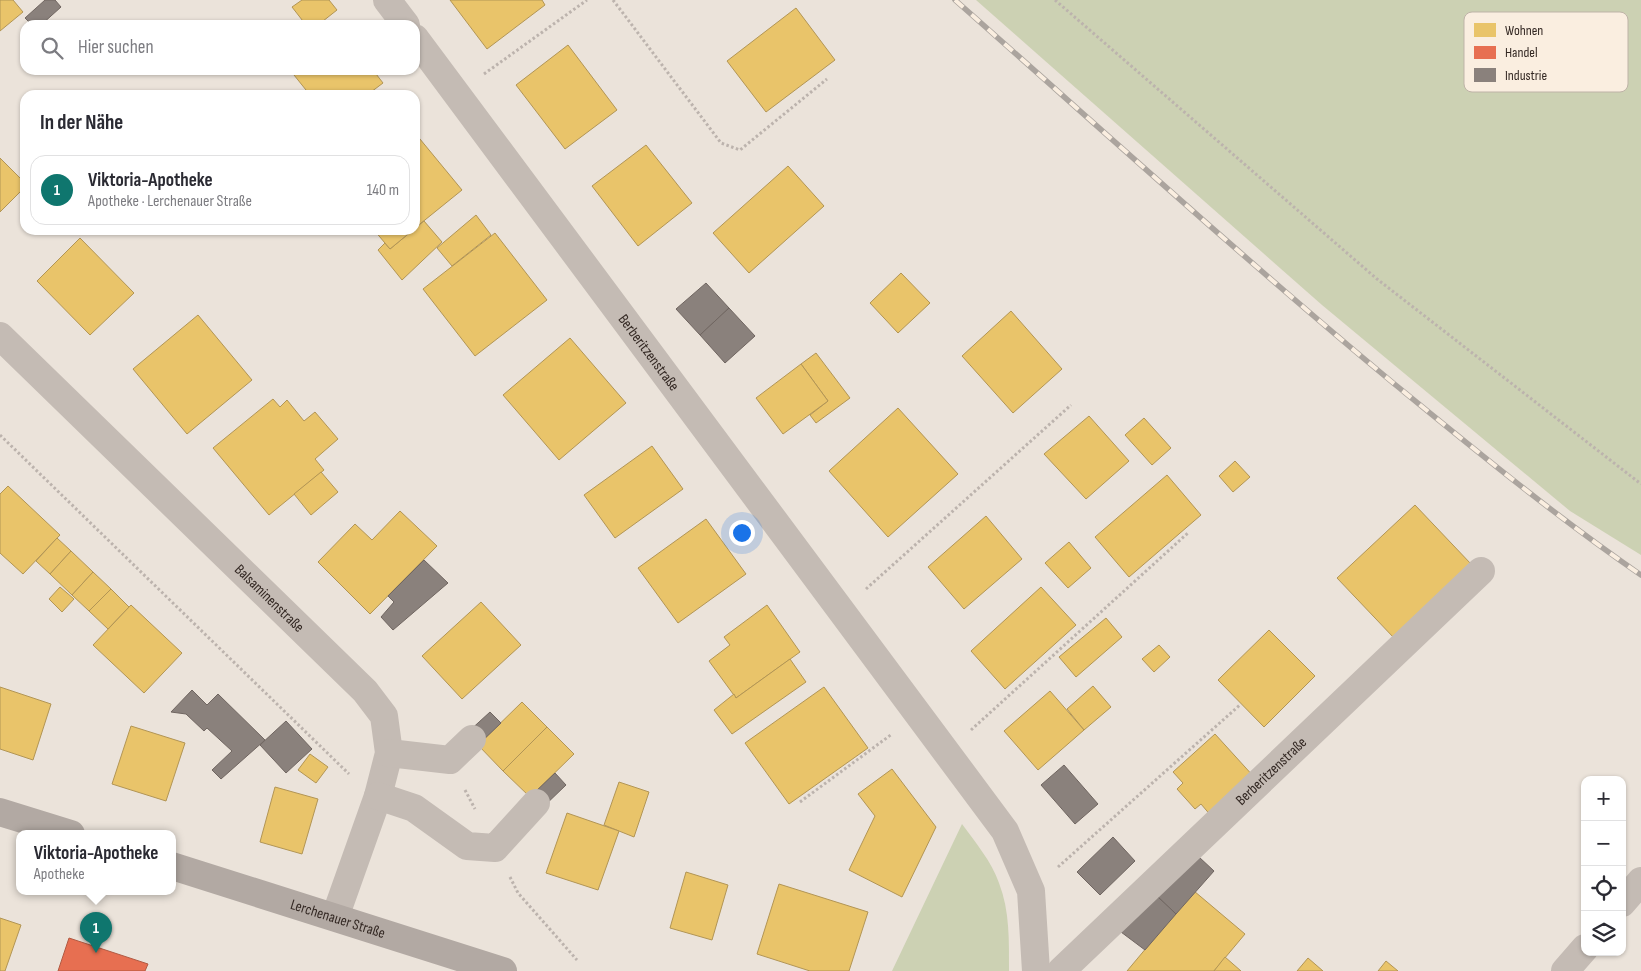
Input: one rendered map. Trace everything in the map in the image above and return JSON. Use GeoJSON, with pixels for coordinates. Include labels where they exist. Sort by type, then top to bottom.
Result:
{"type":"FeatureCollection","features":[{"type":"Feature","properties":{"kind":"main road"},"geometry":{"type":"LineString","coordinates":[[0,812],[58,830]]}},
{"type":"Feature","properties":{"kind":"main road","name":"Lerchenauer Straße"},"geometry":{"type":"LineString","coordinates":[[176,867],[335,917],[457,965],[503,971]]}},
{"type":"Feature","properties":{"kind":"street"},"geometry":{"type":"LineString","coordinates":[[387,0],[402,20]]}},
{"type":"Feature","properties":{"kind":"street","name":"Berberitzenstraße"},"geometry":{"type":"LineString","coordinates":[[420,45],[1005,832],[1031,891],[1036,971]]}},
{"type":"Feature","properties":{"kind":"street","name":"Balsaminenstraße"},"geometry":{"type":"LineString","coordinates":[[0,336],[365,691],[384,716],[389,753],[378,796],[335,917]]}},
{"type":"Feature","properties":{"kind":"street","name":"Berberitzenstraße"},"geometry":{"type":"LineString","coordinates":[[1061,971],[1481,571]]}},
{"type":"Feature","properties":{"kind":"street"},"geometry":{"type":"LineString","coordinates":[[389,753],[450,760],[472,739]]}},
{"type":"Feature","properties":{"kind":"street"},"geometry":{"type":"LineString","coordinates":[[378,796],[414,808],[467,846],[495,848],[536,804]]}},
{"type":"Feature","properties":{"kind":"street"},"geometry":{"type":"LineString","coordinates":[[1626,898],[1641,881]]}},
{"type":"Feature","properties":{"kind":"street"},"geometry":{"type":"LineString","coordinates":[[1565,971],[1581,953]]}},
{"type":"Feature","properties":{"kind":"path"},"geometry":{"type":"LineString","coordinates":[[457,94],[587,0]]}},
{"type":"Feature","properties":{"kind":"path"},"geometry":{"type":"LineString","coordinates":[[613,0],[721,143],[740,150],[827,79]]}},
{"type":"Feature","properties":{"kind":"path"},"geometry":{"type":"LineString","coordinates":[[1055,0],[1376,279],[1641,484]]}},
{"type":"Feature","properties":{"kind":"path"},"geometry":{"type":"LineString","coordinates":[[842,611],[1071,404]]}},
{"type":"Feature","properties":{"kind":"path"},"geometry":{"type":"LineString","coordinates":[[0,435],[348,774],[378,796]]}},
{"type":"Feature","properties":{"kind":"path"},"geometry":{"type":"LineString","coordinates":[[947,753],[1189,532]]}},
{"type":"Feature","properties":{"kind":"path"},"geometry":{"type":"LineString","coordinates":[[1031,891],[1241,704]]}},
{"type":"Feature","properties":{"kind":"path"},"geometry":{"type":"LineString","coordinates":[[800,802],[918,714]]}},
{"type":"Feature","properties":{"kind":"green space"},"geometry":{"type":"Polygon","coordinates":[[[976,0],[1641,0],[1641,555],[1570,511],[1322,305],[976,0]]]}},
{"type":"Feature","properties":{"kind":"green space"},"geometry":{"type":"Polygon","coordinates":[[[962,824],[992,867],[1003,894],[1008,927],[1009,971],[892,971],[962,824]]]}},
{"type":"Feature","properties":{"kind":"building: Wohnen"},"geometry":{"type":"Polygon","coordinates":[[[0,0],[13,0],[23,12],[0,31],[0,0]]]}},
{"type":"Feature","properties":{"kind":"building: Wohnen"},"geometry":{"type":"Polygon","coordinates":[[[302,0],[329,0],[337,10],[324,20],[302,20],[292,7],[302,0]]]}},
{"type":"Feature","properties":{"kind":"building: Wohnen"},"geometry":{"type":"Polygon","coordinates":[[[450,0],[542,0],[545,5],[487,49],[450,0]]]}},
{"type":"Feature","properties":{"kind":"building: Wohnen"},"geometry":{"type":"Polygon","coordinates":[[[796,8],[835,60],[766,112],[727,61],[796,8]]]}},
{"type":"Feature","properties":{"kind":"building: Wohnen"},"geometry":{"type":"Polygon","coordinates":[[[568,45],[617,110],[565,149],[516,85],[568,45]]]}},
{"type":"Feature","properties":{"kind":"building: Wohnen"},"geometry":{"type":"Polygon","coordinates":[[[294,75],[377,75],[383,83],[374,90],[306,90],[294,75]]]}},
{"type":"Feature","properties":{"kind":"building: Wohnen"},"geometry":{"type":"Polygon","coordinates":[[[420,139],[462,190],[420,224],[420,139]]]}},
{"type":"Feature","properties":{"kind":"building: Wohnen"},"geometry":{"type":"Polygon","coordinates":[[[646,145],[692,203],[638,246],[592,186],[646,145]]]}},
{"type":"Feature","properties":{"kind":"building: Wohnen"},"geometry":{"type":"Polygon","coordinates":[[[0,158],[20,178],[20,192],[0,212],[0,158]]]}},
{"type":"Feature","properties":{"kind":"building: Wohnen"},"geometry":{"type":"Polygon","coordinates":[[[788,166],[824,206],[749,273],[713,233],[788,166]]]}},
{"type":"Feature","properties":{"kind":"building: Wohnen"},"geometry":{"type":"Polygon","coordinates":[[[476,215],[491,235],[452,266],[437,248],[476,215]]]}},
{"type":"Feature","properties":{"kind":"building: Wohnen"},"geometry":{"type":"Polygon","coordinates":[[[424,221],[442,242],[402,280],[378,250],[385,243],[390,249],[407,235],[420,235],[420,224],[424,221]]]}},
{"type":"Feature","properties":{"kind":"building: Wohnen"},"geometry":{"type":"Polygon","coordinates":[[[495,233],[547,300],[475,356],[423,289],[495,233]]]}},
{"type":"Feature","properties":{"kind":"building: Wohnen"},"geometry":{"type":"Polygon","coordinates":[[[378,235],[407,235],[390,249],[378,235]]]}},
{"type":"Feature","properties":{"kind":"building: Wohnen"},"geometry":{"type":"Polygon","coordinates":[[[80,238],[134,293],[90,335],[37,281],[80,238]]]}},
{"type":"Feature","properties":{"kind":"building: Wohnen"},"geometry":{"type":"Polygon","coordinates":[[[901,273],[930,303],[898,333],[870,303],[901,273]]]}},
{"type":"Feature","properties":{"kind":"building: Wohnen"},"geometry":{"type":"Polygon","coordinates":[[[1011,311],[1062,369],[1013,413],[962,356],[1011,311]]]}},
{"type":"Feature","properties":{"kind":"building: Wohnen"},"geometry":{"type":"Polygon","coordinates":[[[198,315],[252,380],[187,434],[133,369],[198,315]]]}},
{"type":"Feature","properties":{"kind":"building: Wohnen"},"geometry":{"type":"Polygon","coordinates":[[[570,338],[626,403],[559,460],[503,395],[570,338]]]}},
{"type":"Feature","properties":{"kind":"building: Wohnen"},"geometry":{"type":"Polygon","coordinates":[[[816,353],[850,398],[816,423],[810,415],[828,401],[801,364],[816,353]]]}},
{"type":"Feature","properties":{"kind":"building: Wohnen"},"geometry":{"type":"Polygon","coordinates":[[[801,364],[828,401],[783,434],[756,398],[801,364]]]}},
{"type":"Feature","properties":{"kind":"building: Wohnen"},"geometry":{"type":"Polygon","coordinates":[[[273,399],[280,407],[287,400],[304,421],[315,412],[338,439],[315,459],[324,470],[269,515],[213,448],[273,399]]]}},
{"type":"Feature","properties":{"kind":"building: Wohnen"},"geometry":{"type":"Polygon","coordinates":[[[898,408],[958,474],[888,537],[829,471],[898,408]]]}},
{"type":"Feature","properties":{"kind":"building: Wohnen"},"geometry":{"type":"Polygon","coordinates":[[[1089,416],[1129,461],[1086,499],[1044,454],[1089,416]]]}},
{"type":"Feature","properties":{"kind":"building: Wohnen"},"geometry":{"type":"Polygon","coordinates":[[[1144,418],[1171,448],[1152,465],[1125,435],[1144,418]]]}},
{"type":"Feature","properties":{"kind":"building: Wohnen"},"geometry":{"type":"Polygon","coordinates":[[[652,446],[683,489],[615,538],[584,495],[652,446]]]}},
{"type":"Feature","properties":{"kind":"building: Wohnen"},"geometry":{"type":"Polygon","coordinates":[[[1235,461],[1250,477],[1233,492],[1219,476],[1235,461]]]}},
{"type":"Feature","properties":{"kind":"building: Wohnen"},"geometry":{"type":"Polygon","coordinates":[[[321,472],[338,492],[311,515],[294,494],[321,472]]]}},
{"type":"Feature","properties":{"kind":"building: Wohnen"},"geometry":{"type":"Polygon","coordinates":[[[1167,475],[1201,515],[1129,577],[1095,537],[1167,475]]]}},
{"type":"Feature","properties":{"kind":"building: Wohnen"},"geometry":{"type":"Polygon","coordinates":[[[8,486],[60,535],[23,574],[0,553],[0,494],[8,486]]]}},
{"type":"Feature","properties":{"kind":"building: Wohnen"},"geometry":{"type":"Polygon","coordinates":[[[1415,505],[1471,564],[1394,638],[1337,578],[1415,505]]]}},
{"type":"Feature","properties":{"kind":"building: Wohnen"},"geometry":{"type":"Polygon","coordinates":[[[400,511],[437,546],[370,614],[318,562],[355,524],[372,540],[400,511]]]}},
{"type":"Feature","properties":{"kind":"building: Wohnen"},"geometry":{"type":"Polygon","coordinates":[[[986,516],[1022,559],[964,609],[928,567],[986,516]]]}},
{"type":"Feature","properties":{"kind":"building: Wohnen"},"geometry":{"type":"Polygon","coordinates":[[[706,519],[746,574],[678,623],[638,568],[706,519]]]}},
{"type":"Feature","properties":{"kind":"building: Wohnen"},"geometry":{"type":"Polygon","coordinates":[[[57,538],[71,551],[50,574],[36,561],[57,538]]]}},
{"type":"Feature","properties":{"kind":"building: Wohnen"},"geometry":{"type":"Polygon","coordinates":[[[1069,542],[1091,568],[1068,588],[1045,563],[1069,542]]]}},
{"type":"Feature","properties":{"kind":"building: Wohnen"},"geometry":{"type":"Polygon","coordinates":[[[71,551],[93,572],[72,595],[50,574],[71,551]]]}},
{"type":"Feature","properties":{"kind":"building: Wohnen"},"geometry":{"type":"Polygon","coordinates":[[[93,572],[111,589],[89,611],[72,595],[93,572]]]}},
{"type":"Feature","properties":{"kind":"building: Wohnen"},"geometry":{"type":"Polygon","coordinates":[[[60,587],[74,599],[62,612],[49,599],[60,587]]]}},
{"type":"Feature","properties":{"kind":"building: Wohnen"},"geometry":{"type":"Polygon","coordinates":[[[1041,587],[1076,625],[1005,689],[971,651],[1041,587]]]}},
{"type":"Feature","properties":{"kind":"building: Wohnen"},"geometry":{"type":"Polygon","coordinates":[[[111,589],[129,607],[108,629],[89,611],[111,589]]]}},
{"type":"Feature","properties":{"kind":"building: Wohnen"},"geometry":{"type":"Polygon","coordinates":[[[481,602],[521,645],[462,699],[422,656],[481,602]]]}},
{"type":"Feature","properties":{"kind":"building: Wohnen"},"geometry":{"type":"Polygon","coordinates":[[[131,605],[182,653],[144,693],[93,645],[131,605]]]}},
{"type":"Feature","properties":{"kind":"building: Wohnen"},"geometry":{"type":"Polygon","coordinates":[[[767,605],[800,652],[736,698],[709,661],[730,645],[724,637],[767,605]]]}},
{"type":"Feature","properties":{"kind":"building: Wohnen"},"geometry":{"type":"Polygon","coordinates":[[[1106,618],[1122,637],[1076,677],[1059,657],[1106,618]]]}},
{"type":"Feature","properties":{"kind":"building: Wohnen"},"geometry":{"type":"Polygon","coordinates":[[[1269,630],[1315,676],[1264,727],[1218,680],[1269,630]]]}},
{"type":"Feature","properties":{"kind":"building: Wohnen"},"geometry":{"type":"Polygon","coordinates":[[[1159,645],[1170,657],[1154,672],[1142,659],[1159,645]]]}},
{"type":"Feature","properties":{"kind":"building: Wohnen"},"geometry":{"type":"Polygon","coordinates":[[[790,659],[806,682],[732,734],[714,710],[734,694],[736,698],[790,659]]]}},
{"type":"Feature","properties":{"kind":"building: Wohnen"},"geometry":{"type":"Polygon","coordinates":[[[1093,686],[1111,707],[1084,730],[1067,709],[1093,686]]]}},
{"type":"Feature","properties":{"kind":"building: Wohnen"},"geometry":{"type":"Polygon","coordinates":[[[0,687],[51,704],[33,760],[0,749],[0,687]]]}},
{"type":"Feature","properties":{"kind":"building: Wohnen"},"geometry":{"type":"Polygon","coordinates":[[[824,687],[868,748],[789,804],[745,743],[824,687]]]}},
{"type":"Feature","properties":{"kind":"building: Wohnen"},"geometry":{"type":"Polygon","coordinates":[[[1050,691],[1084,730],[1038,770],[1004,731],[1050,691]]]}},
{"type":"Feature","properties":{"kind":"building: Wohnen"},"geometry":{"type":"Polygon","coordinates":[[[522,702],[547,727],[503,771],[478,745],[522,702]]]}},
{"type":"Feature","properties":{"kind":"building: Wohnen"},"geometry":{"type":"Polygon","coordinates":[[[131,726],[185,743],[166,801],[112,784],[131,726]]]}},
{"type":"Feature","properties":{"kind":"building: Wohnen"},"geometry":{"type":"Polygon","coordinates":[[[547,727],[574,754],[530,797],[503,771],[547,727]]]}},
{"type":"Feature","properties":{"kind":"building: Wohnen"},"geometry":{"type":"Polygon","coordinates":[[[1215,734],[1255,778],[1212,817],[1201,804],[1195,809],[1177,789],[1183,783],[1173,772],[1215,734]]]}},
{"type":"Feature","properties":{"kind":"building: Wohnen"},"geometry":{"type":"Polygon","coordinates":[[[310,754],[328,767],[316,783],[298,770],[310,754]]]}},
{"type":"Feature","properties":{"kind":"building: Wohnen"},"geometry":{"type":"Polygon","coordinates":[[[892,769],[936,827],[902,897],[849,870],[875,816],[858,794],[892,769]]]}},
{"type":"Feature","properties":{"kind":"building: Wohnen"},"geometry":{"type":"Polygon","coordinates":[[[619,782],[649,792],[634,837],[604,825],[619,782]]]}},
{"type":"Feature","properties":{"kind":"building: Wohnen"},"geometry":{"type":"Polygon","coordinates":[[[275,787],[318,799],[302,854],[260,842],[275,787]]]}},
{"type":"Feature","properties":{"kind":"building: Wohnen"},"geometry":{"type":"Polygon","coordinates":[[[567,813],[619,831],[598,890],[546,873],[567,813]]]}},
{"type":"Feature","properties":{"kind":"building: Wohnen"},"geometry":{"type":"Polygon","coordinates":[[[686,872],[728,885],[712,940],[670,928],[686,872]]]}},
{"type":"Feature","properties":{"kind":"building: Wohnen"},"geometry":{"type":"Polygon","coordinates":[[[779,884],[868,912],[849,971],[810,971],[757,954],[779,884]]]}},
{"type":"Feature","properties":{"kind":"building: Wohnen"},"geometry":{"type":"Polygon","coordinates":[[[1194,891],[1245,934],[1214,971],[1127,971],[1194,891]]]}},
{"type":"Feature","properties":{"kind":"building: Wohnen"},"geometry":{"type":"Polygon","coordinates":[[[0,918],[21,925],[5,971],[0,971],[0,918]]]}},
{"type":"Feature","properties":{"kind":"building: Wohnen"},"geometry":{"type":"Polygon","coordinates":[[[1225,957],[1241,971],[1214,971],[1225,957]]]}},
{"type":"Feature","properties":{"kind":"building: Wohnen"},"geometry":{"type":"Polygon","coordinates":[[[1308,958],[1323,971],[1297,971],[1308,958]]]}},
{"type":"Feature","properties":{"kind":"building: Wohnen"},"geometry":{"type":"Polygon","coordinates":[[[1386,961],[1398,971],[1378,971],[1386,961]]]}},
{"type":"Feature","properties":{"kind":"building: Handel"},"geometry":{"type":"Polygon","coordinates":[[[69,938],[148,964],[145,971],[58,971],[69,938]]]}},
{"type":"Feature","properties":{"kind":"building: Industrie"},"geometry":{"type":"Polygon","coordinates":[[[45,0],[55,0],[61,7],[47,20],[27,20],[25,18],[45,0]]]}},
{"type":"Feature","properties":{"kind":"building: Industrie"},"geometry":{"type":"Polygon","coordinates":[[[706,283],[729,308],[700,335],[676,309],[706,283]]]}},
{"type":"Feature","properties":{"kind":"building: Industrie"},"geometry":{"type":"Polygon","coordinates":[[[729,308],[755,336],[725,363],[700,335],[729,308]]]}},
{"type":"Feature","properties":{"kind":"building: Industrie"},"geometry":{"type":"Polygon","coordinates":[[[424,560],[448,583],[393,630],[381,617],[394,602],[388,596],[424,560]]]}},
{"type":"Feature","properties":{"kind":"building: Industrie"},"geometry":{"type":"Polygon","coordinates":[[[192,690],[207,705],[218,694],[265,740],[221,779],[212,770],[232,751],[207,728],[204,731],[186,714],[171,712],[192,690]]]}},
{"type":"Feature","properties":{"kind":"building: Industrie"},"geometry":{"type":"Polygon","coordinates":[[[490,712],[501,723],[478,745],[467,733],[490,712]]]}},
{"type":"Feature","properties":{"kind":"building: Industrie"},"geometry":{"type":"Polygon","coordinates":[[[286,721],[312,749],[286,773],[260,745],[286,721]]]}},
{"type":"Feature","properties":{"kind":"building: Industrie"},"geometry":{"type":"Polygon","coordinates":[[[1064,765],[1098,804],[1075,824],[1041,785],[1064,765]]]}},
{"type":"Feature","properties":{"kind":"building: Industrie"},"geometry":{"type":"Polygon","coordinates":[[[555,773],[566,785],[541,809],[530,797],[555,773]]]}},
{"type":"Feature","properties":{"kind":"building: Industrie"},"geometry":{"type":"Polygon","coordinates":[[[1113,837],[1135,861],[1100,895],[1077,872],[1113,837]]]}},
{"type":"Feature","properties":{"kind":"building: Industrie"},"geometry":{"type":"Polygon","coordinates":[[[1199,857],[1214,871],[1176,914],[1158,897],[1199,857]]]}},
{"type":"Feature","properties":{"kind":"building: Industrie"},"geometry":{"type":"Polygon","coordinates":[[[1158,897],[1176,914],[1145,950],[1121,932],[1158,897]]]}},
{"type":"Feature","properties":{"kind":"railway"},"geometry":{"type":"LineString","coordinates":[[955,0],[1337,336],[1484,457],[1641,575]]}},
{"type":"Feature","properties":{"kind":"place","name":"Viktoria-Apotheke"},"geometry":{"type":"Point","coordinates":[96,953]}}]}
